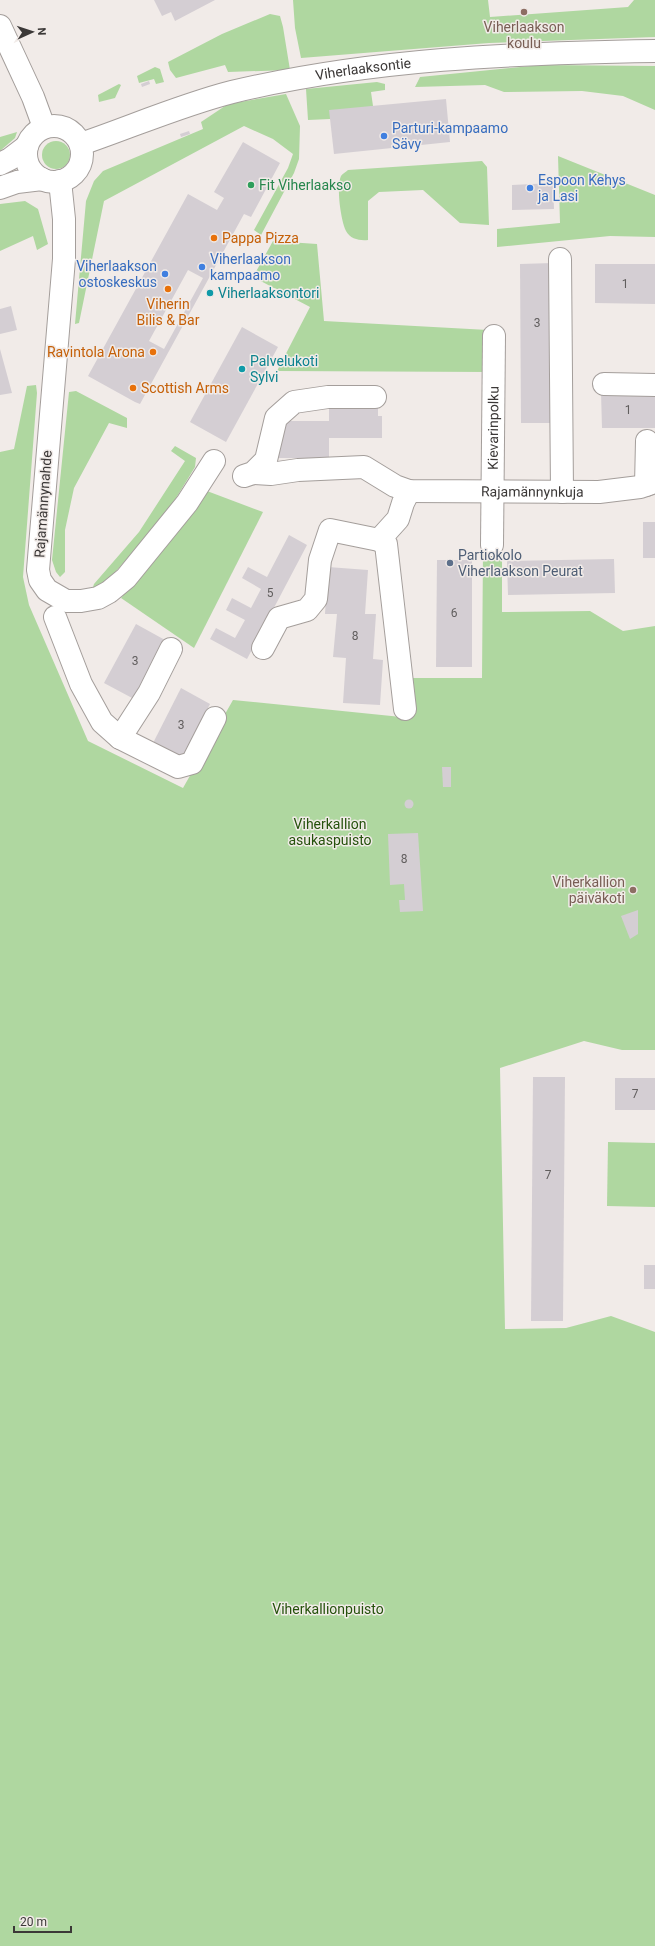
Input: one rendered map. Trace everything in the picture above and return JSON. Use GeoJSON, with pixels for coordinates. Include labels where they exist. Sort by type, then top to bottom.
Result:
{"type":"FeatureCollection","features":[{"type":"Feature","properties":{"kind":"street"},"geometry":{"type":"LineString","coordinates":[[0,26],[33,96],[44,127]]}},
{"type":"Feature","properties":{"kind":"street","name":"Viherlaaksontie"},"geometry":{"type":"LineString","coordinates":[[81,144],[231,92],[291,79],[361,68],[473,58],[574,52],[655,51]]}},
{"type":"Feature","properties":{"kind":"street"},"geometry":{"type":"LineString","coordinates":[[0,188],[17,182],[51,180],[72,176],[78,169],[83,155],[81,144],[74,133],[65,128],[54,125],[44,127],[32,136],[27,146],[26,154],[29,167],[34,173],[51,180]]}},
{"type":"Feature","properties":{"kind":"street"},"geometry":{"type":"LineString","coordinates":[[0,164],[10,159],[27,146]]}},
{"type":"Feature","properties":{"kind":"street","name":"Rajamännynahde"},"geometry":{"type":"LineString","coordinates":[[51,180],[64,219],[64,259],[38,570],[40,580],[46,590],[66,601],[98,598],[109,592],[126,578],[186,503],[214,461]]}},
{"type":"Feature","properties":{"kind":"street"},"geometry":{"type":"LineString","coordinates":[[560,259],[562,492]]}},
{"type":"Feature","properties":{"kind":"street","name":"Kievarinpolku"},"geometry":{"type":"LineString","coordinates":[[492,545],[494,336]]}},
{"type":"Feature","properties":{"kind":"street"},"geometry":{"type":"LineString","coordinates":[[604,384],[655,385]]}},
{"type":"Feature","properties":{"kind":"street"},"geometry":{"type":"LineString","coordinates":[[375,396],[328,397],[294,402],[276,418],[266,460],[247,475],[271,474],[305,469],[364,467],[395,486],[409,491],[398,518],[379,540]]}},
{"type":"Feature","properties":{"kind":"street"},"geometry":{"type":"LineString","coordinates":[[647,441],[651,483]]}},
{"type":"Feature","properties":{"kind":"street","name":"Rajamännynkuja"},"geometry":{"type":"LineString","coordinates":[[409,491],[599,492],[651,483]]}},
{"type":"Feature","properties":{"kind":"street"},"geometry":{"type":"LineString","coordinates":[[263,648],[279,618],[307,610],[316,599],[320,560],[330,530],[379,540],[386,544],[405,709]]}},
{"type":"Feature","properties":{"kind":"street"},"geometry":{"type":"LineString","coordinates":[[55,617],[80,684],[102,722],[120,738],[178,767],[192,763],[215,718]]}},
{"type":"Feature","properties":{"kind":"street"},"geometry":{"type":"LineString","coordinates":[[120,738],[149,693],[172,649]]}},
{"type":"Feature","properties":{"kind":"green space"},"geometry":{"type":"Polygon","coordinates":[[[293,0],[488,0],[490,17],[628,7],[634,0],[655,0],[655,37],[489,43],[301,58],[295,28],[293,0]]]}},
{"type":"Feature","properties":{"kind":"green space"},"geometry":{"type":"Polygon","coordinates":[[[270,14],[280,16],[290,70],[228,72],[225,65],[176,78],[170,70],[168,62],[222,34],[270,14]]]}},
{"type":"Feature","properties":{"kind":"green space"},"geometry":{"type":"Polygon","coordinates":[[[541,65],[655,66],[655,110],[623,96],[582,91],[504,92],[485,85],[415,87],[420,77],[541,65]]]}},
{"type":"Feature","properties":{"kind":"green space"},"geometry":{"type":"Polygon","coordinates":[[[155,67],[160,69],[164,82],[156,84],[154,79],[139,83],[137,76],[155,67]]]}},
{"type":"Feature","properties":{"kind":"green space"},"geometry":{"type":"Polygon","coordinates":[[[377,82],[385,84],[385,90],[371,92],[373,106],[330,119],[308,120],[306,89],[377,82]]]}},
{"type":"Feature","properties":{"kind":"green space"},"geometry":{"type":"Polygon","coordinates":[[[119,84],[121,85],[115,98],[99,102],[98,95],[119,84]]]}},
{"type":"Feature","properties":{"kind":"green space"},"geometry":{"type":"Polygon","coordinates":[[[286,94],[300,126],[299,159],[294,173],[261,235],[254,230],[288,168],[293,154],[273,139],[244,126],[104,201],[79,323],[75,324],[86,201],[94,181],[103,171],[203,129],[201,122],[228,104],[286,94]]]}},
{"type":"Feature","properties":{"kind":"green space"},"geometry":{"type":"Polygon","coordinates":[[[17,132],[15,138],[0,151],[0,137],[17,132]]]}},
{"type":"Feature","properties":{"kind":"green space"},"geometry":{"type":"Polygon","coordinates":[[[56,141],[66,145],[70,155],[66,165],[56,169],[46,165],[42,155],[46,145],[56,141]]]}},
{"type":"Feature","properties":{"kind":"green space"},"geometry":{"type":"Polygon","coordinates":[[[558,156],[655,195],[655,237],[610,236],[497,247],[497,229],[560,223],[558,156]]]}},
{"type":"Feature","properties":{"kind":"green space"},"geometry":{"type":"Polygon","coordinates":[[[482,161],[487,167],[489,225],[460,223],[423,190],[379,192],[368,201],[368,240],[356,239],[350,236],[346,231],[341,212],[339,188],[342,174],[348,170],[482,161]]]}},
{"type":"Feature","properties":{"kind":"green space"},"geometry":{"type":"Polygon","coordinates":[[[25,201],[38,209],[48,244],[37,250],[33,236],[0,251],[0,204],[25,201]]]}},
{"type":"Feature","properties":{"kind":"green space"},"geometry":{"type":"Polygon","coordinates":[[[273,241],[317,244],[324,321],[488,330],[488,372],[277,371],[310,307],[253,277],[273,241]]]}},
{"type":"Feature","properties":{"kind":"green space","name":"Viherkallionpuisto"},"geometry":{"type":"Polygon","coordinates":[[[36,385],[37,393],[23,577],[29,605],[88,741],[183,788],[233,700],[411,718],[405,678],[482,678],[483,550],[502,550],[502,612],[590,611],[623,631],[655,626],[655,1050],[622,1050],[584,1041],[500,1068],[505,1329],[566,1328],[611,1316],[655,1332],[655,1946],[0,1946],[0,452],[14,449],[27,386],[36,385]]]}},
{"type":"Feature","properties":{"kind":"green space"},"geometry":{"type":"Polygon","coordinates":[[[76,391],[127,418],[127,428],[109,423],[74,488],[65,530],[65,572],[60,577],[56,572],[52,560],[69,392],[76,391]]]}},
{"type":"Feature","properties":{"kind":"green space"},"geometry":{"type":"Polygon","coordinates":[[[175,446],[196,458],[195,467],[165,516],[109,579],[96,588],[93,587],[139,532],[185,461],[171,451],[175,446]]]}},
{"type":"Feature","properties":{"kind":"green space"},"geometry":{"type":"Polygon","coordinates":[[[207,491],[263,512],[194,648],[121,598],[207,491]]]}},
{"type":"Feature","properties":{"kind":"green space"},"geometry":{"type":"Polygon","coordinates":[[[608,1142],[655,1143],[655,1207],[607,1206],[608,1142]]]}},
{"type":"Feature","properties":{"kind":"building"},"geometry":{"type":"Polygon","coordinates":[[[154,0],[215,0],[175,21],[171,12],[162,16],[154,0]]]}},
{"type":"Feature","properties":{"kind":"building"},"geometry":{"type":"Polygon","coordinates":[[[149,81],[150,84],[142,87],[141,84],[149,81]]]}},
{"type":"Feature","properties":{"kind":"building"},"geometry":{"type":"Polygon","coordinates":[[[446,99],[450,142],[334,154],[329,110],[446,99]]]}},
{"type":"Feature","properties":{"kind":"building"},"geometry":{"type":"Polygon","coordinates":[[[189,131],[190,134],[181,137],[180,134],[189,131]]]}},
{"type":"Feature","properties":{"kind":"building","name":"Viherlaakson ostoskeskus"},"geometry":{"type":"Polygon","coordinates":[[[243,142],[280,163],[251,217],[244,214],[140,404],[88,376],[188,194],[217,210],[224,198],[214,192],[243,142]],[[188,270],[149,341],[164,349],[203,278],[188,270]]]}},
{"type":"Feature","properties":{"kind":"building"},"geometry":{"type":"Polygon","coordinates":[[[553,183],[554,209],[512,210],[512,185],[553,183]]]}},
{"type":"Feature","properties":{"kind":"building"},"geometry":{"type":"Polygon","coordinates":[[[553,263],[554,423],[521,423],[520,264],[553,263]]]}},
{"type":"Feature","properties":{"kind":"building"},"geometry":{"type":"Polygon","coordinates":[[[595,264],[655,264],[655,304],[595,303],[595,264]]]}},
{"type":"Feature","properties":{"kind":"building"},"geometry":{"type":"Polygon","coordinates":[[[11,306],[17,330],[0,334],[0,309],[11,306]]]}},
{"type":"Feature","properties":{"kind":"building","name":"Palvelukoti Sylvi"},"geometry":{"type":"Polygon","coordinates":[[[242,327],[278,347],[226,442],[190,422],[242,327]]]}},
{"type":"Feature","properties":{"kind":"building"},"geometry":{"type":"Polygon","coordinates":[[[0,349],[12,393],[0,395],[0,349]]]}},
{"type":"Feature","properties":{"kind":"building"},"geometry":{"type":"Polygon","coordinates":[[[601,392],[655,392],[655,428],[602,428],[601,392]]]}},
{"type":"Feature","properties":{"kind":"building"},"geometry":{"type":"Polygon","coordinates":[[[329,403],[378,403],[378,416],[382,416],[382,438],[329,438],[329,458],[277,458],[281,421],[329,421],[329,403]]]}},
{"type":"Feature","properties":{"kind":"building"},"geometry":{"type":"Polygon","coordinates":[[[643,522],[655,522],[655,558],[643,558],[643,522]]]}},
{"type":"Feature","properties":{"kind":"building"},"geometry":{"type":"Polygon","coordinates":[[[289,535],[307,545],[247,659],[210,639],[216,628],[235,638],[245,620],[226,610],[232,598],[251,608],[261,589],[242,578],[248,567],[267,577],[289,535]]]}},
{"type":"Feature","properties":{"kind":"building"},"geometry":{"type":"Polygon","coordinates":[[[614,559],[615,593],[508,595],[507,561],[614,559]]]}},
{"type":"Feature","properties":{"kind":"building"},"geometry":{"type":"Polygon","coordinates":[[[437,560],[472,560],[472,667],[436,667],[437,560]]]}},
{"type":"Feature","properties":{"kind":"building"},"geometry":{"type":"Polygon","coordinates":[[[328,567],[368,570],[365,614],[376,614],[373,659],[383,660],[380,705],[343,703],[346,658],[333,657],[337,614],[325,614],[328,567]]]}},
{"type":"Feature","properties":{"kind":"building"},"geometry":{"type":"Polygon","coordinates":[[[136,624],[165,640],[134,699],[104,683],[136,624]]]}},
{"type":"Feature","properties":{"kind":"building"},"geometry":{"type":"Polygon","coordinates":[[[181,688],[210,704],[180,762],[151,747],[181,688]]]}},
{"type":"Feature","properties":{"kind":"building"},"geometry":{"type":"Polygon","coordinates":[[[442,767],[451,767],[451,787],[443,787],[442,767]]]}},
{"type":"Feature","properties":{"kind":"building"},"geometry":{"type":"Polygon","coordinates":[[[407,800],[411,800],[413,804],[411,808],[407,808],[405,806],[405,802],[407,800]]]}},
{"type":"Feature","properties":{"kind":"building"},"geometry":{"type":"Polygon","coordinates":[[[418,833],[423,911],[400,912],[399,900],[405,900],[404,884],[390,885],[388,834],[418,833]]]}},
{"type":"Feature","properties":{"kind":"building"},"geometry":{"type":"Polygon","coordinates":[[[638,910],[638,934],[630,939],[621,916],[638,910]]]}},
{"type":"Feature","properties":{"kind":"building"},"geometry":{"type":"Polygon","coordinates":[[[533,1077],[565,1077],[563,1321],[531,1321],[533,1077]]]}},
{"type":"Feature","properties":{"kind":"building"},"geometry":{"type":"Polygon","coordinates":[[[615,1078],[655,1078],[655,1110],[615,1110],[615,1078]]]}},
{"type":"Feature","properties":{"kind":"building"},"geometry":{"type":"Polygon","coordinates":[[[644,1265],[655,1265],[655,1289],[644,1289],[644,1265]]]}},
{"type":"Feature","properties":{"kind":"place","name":"Viherlaakson koulu"},"geometry":{"type":"Point","coordinates":[524,12]}},
{"type":"Feature","properties":{"kind":"place","name":"Parturi-kampaamo Sävy"},"geometry":{"type":"Point","coordinates":[384,136]}},
{"type":"Feature","properties":{"kind":"place","name":"Fit Viherlaakso"},"geometry":{"type":"Point","coordinates":[251,185]}},
{"type":"Feature","properties":{"kind":"place","name":"Espoon Kehys ja Lasi"},"geometry":{"type":"Point","coordinates":[530,188]}},
{"type":"Feature","properties":{"kind":"place","name":"Pappa Pizza"},"geometry":{"type":"Point","coordinates":[214,238]}},
{"type":"Feature","properties":{"kind":"place","name":"Viherlaakson kampaamo"},"geometry":{"type":"Point","coordinates":[202,267]}},
{"type":"Feature","properties":{"kind":"place","name":"Viherlaakson ostoskeskus"},"geometry":{"type":"Point","coordinates":[165,274]}},
{"type":"Feature","properties":{"kind":"place","name":"Viherin Bilis & Bar"},"geometry":{"type":"Point","coordinates":[168,289]}},
{"type":"Feature","properties":{"kind":"place","name":"Viherlaaksontori"},"geometry":{"type":"Point","coordinates":[210,293]}},
{"type":"Feature","properties":{"kind":"place","name":"Ravintola Arona"},"geometry":{"type":"Point","coordinates":[153,352]}},
{"type":"Feature","properties":{"kind":"place","name":"Palvelukoti Sylvi"},"geometry":{"type":"Point","coordinates":[242,369]}},
{"type":"Feature","properties":{"kind":"place","name":"Scottish Arms"},"geometry":{"type":"Point","coordinates":[133,388]}},
{"type":"Feature","properties":{"kind":"place","name":"Partiokolo Viherlaakson Peurat"},"geometry":{"type":"Point","coordinates":[450,563]}},
{"type":"Feature","properties":{"kind":"place","name":"Viherkallion päiväkoti"},"geometry":{"type":"Point","coordinates":[633,890]}},
{"type":"Feature","properties":{"kind":"park label","name":"Viherkallion asukaspuisto"},"geometry":{"type":"Point","coordinates":[330,832]}}]}
